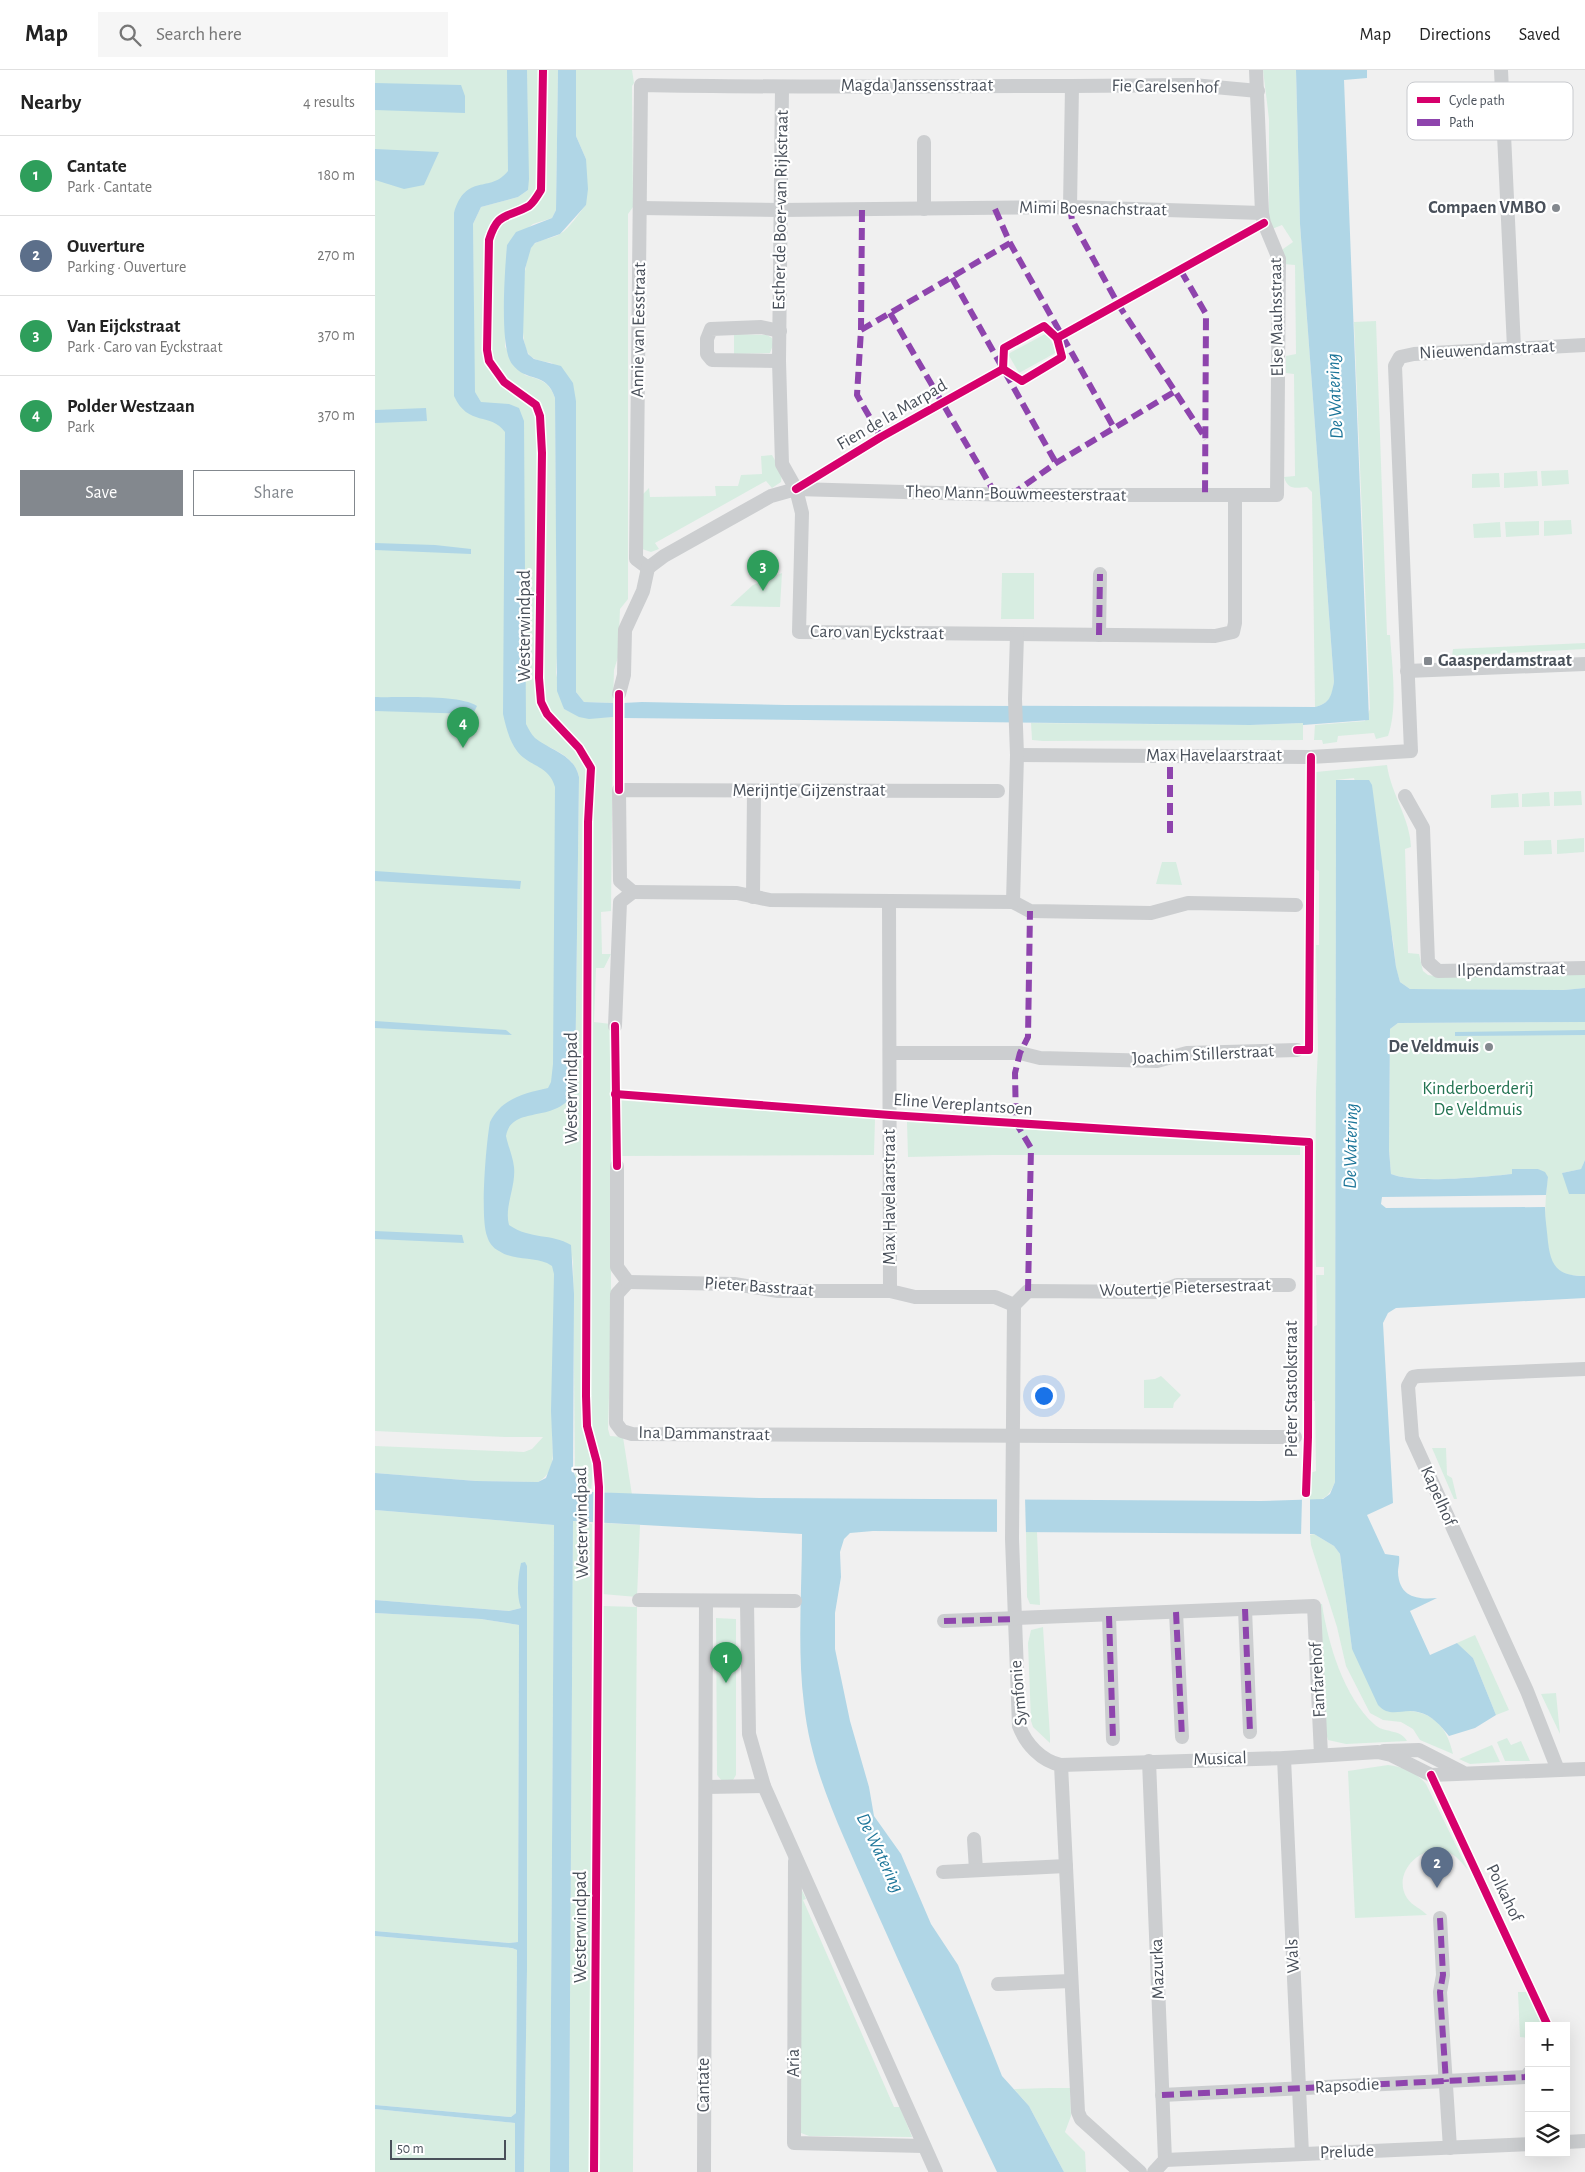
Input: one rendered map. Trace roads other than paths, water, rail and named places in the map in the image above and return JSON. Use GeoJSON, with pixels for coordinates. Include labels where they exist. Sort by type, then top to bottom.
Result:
{"type":"FeatureCollection","features":[{"type":"Feature","properties":{"kind":"street","name":"Else Mauhsstraat"},"geometry":{"type":"LineString","coordinates":[[1235,496],[1277,495],[1279,259],[1264,224],[1262,213],[1256,70]]}},
{"type":"Feature","properties":{"kind":"street","name":"Magda Janssensstraat"},"geometry":{"type":"LineString","coordinates":[[641,85],[782,88],[855,85],[1072,86]]}},
{"type":"Feature","properties":{"kind":"street","name":"Annie van Eesstraat"},"geometry":{"type":"LineString","coordinates":[[641,85],[636,559],[648,568]]}},
{"type":"Feature","properties":{"kind":"street","name":"Fie Carelsenhof"},"geometry":{"type":"LineString","coordinates":[[1072,86],[1193,85],[1258,91]]}},
{"type":"Feature","properties":{"kind":"street"},"geometry":{"type":"LineString","coordinates":[[1070,207],[1072,86]]}},
{"type":"Feature","properties":{"kind":"street","name":"Esther de Boer-van Rijkstraat"},"geometry":{"type":"LineString","coordinates":[[782,88],[779,361],[782,464],[796,489]]}},
{"type":"Feature","properties":{"kind":"street"},"geometry":{"type":"LineString","coordinates":[[1504,140],[1514,348]]}},
{"type":"Feature","properties":{"kind":"street"},"geometry":{"type":"LineString","coordinates":[[924,142],[924,209]]}},
{"type":"Feature","properties":{"kind":"street","name":"Mimi Boesnachstraat"},"geometry":{"type":"LineString","coordinates":[[640,208],[780,210],[1070,207],[1262,213]]}},
{"type":"Feature","properties":{"kind":"street","name":"Esther de Boer-van Rijkstraat"},"geometry":{"type":"LineString","coordinates":[[779,361],[713,360],[707,354],[707,339],[711,329],[761,327],[780,331]]}},
{"type":"Feature","properties":{"kind":"street","name":"Nieuwendamstraat"},"geometry":{"type":"LineString","coordinates":[[1407,671],[1395,366],[1399,357],[1414,354],[1585,345]]}},
{"type":"Feature","properties":{"kind":"street"},"geometry":{"type":"LineString","coordinates":[[619,694],[625,675],[625,630],[643,591],[648,568],[664,556],[771,496],[796,489]]}},
{"type":"Feature","properties":{"kind":"street","name":"Theo Mann-Bouwmeesterstraat"},"geometry":{"type":"LineString","coordinates":[[796,489],[1011,495],[1235,496]]}},
{"type":"Feature","properties":{"kind":"street","name":"Caro van Eyckstraat"},"geometry":{"type":"LineString","coordinates":[[796,489],[802,513],[799,632],[1215,636],[1233,632],[1235,623],[1235,496]]}},
{"type":"Feature","properties":{"kind":"street"},"geometry":{"type":"LineString","coordinates":[[1099,635],[1100,574]]}},
{"type":"Feature","properties":{"kind":"street"},"geometry":{"type":"LineString","coordinates":[[1013,902],[1017,755],[1015,699],[1017,635]]}},
{"type":"Feature","properties":{"kind":"street"},"geometry":{"type":"LineString","coordinates":[[1407,671],[1585,664]]}},
{"type":"Feature","properties":{"kind":"street","name":"Max Havelaarstraat"},"geometry":{"type":"LineString","coordinates":[[1017,755],[1311,757],[1411,751],[1407,671]]}},
{"type":"Feature","properties":{"kind":"street","name":"Merijntje Gijzenstraat"},"geometry":{"type":"LineString","coordinates":[[633,892],[620,881],[619,790],[998,791]]}},
{"type":"Feature","properties":{"kind":"street"},"geometry":{"type":"LineString","coordinates":[[753,897],[754,791]]}},
{"type":"Feature","properties":{"kind":"street","name":"Ilpendamstraat"},"geometry":{"type":"LineString","coordinates":[[1405,796],[1423,828],[1428,962],[1438,972],[1585,968]]}},
{"type":"Feature","properties":{"kind":"street"},"geometry":{"type":"LineString","coordinates":[[615,1026],[620,902],[633,892],[737,892],[770,900],[1013,902],[1030,911],[1151,913],[1188,903],[1296,905]]}},
{"type":"Feature","properties":{"kind":"street","name":"Max Havelaarstraat"},"geometry":{"type":"LineString","coordinates":[[889,902],[891,1053],[890,1291]]}},
{"type":"Feature","properties":{"kind":"street","name":"Joachim Stillerstraat"},"geometry":{"type":"LineString","coordinates":[[891,1053],[1020,1053],[1040,1058],[1157,1061],[1187,1052],[1297,1050]]}},
{"type":"Feature","properties":{"kind":"street"},"geometry":{"type":"LineString","coordinates":[[617,1166],[617,1267],[628,1282]]}},
{"type":"Feature","properties":{"kind":"street","name":"Pieter Basstraat"},"geometry":{"type":"LineString","coordinates":[[628,1282],[734,1284],[778,1292],[890,1291]]}},
{"type":"Feature","properties":{"kind":"street","name":"Ina Dammanstraat"},"geometry":{"type":"LineString","coordinates":[[628,1282],[617,1294],[616,1423],[623,1431],[632,1434],[1013,1435]]}},
{"type":"Feature","properties":{"kind":"street","name":"Woutertje Pietersestraat"},"geometry":{"type":"LineString","coordinates":[[1014,1305],[1029,1291],[1160,1292],[1177,1285],[1289,1285]]}},
{"type":"Feature","properties":{"kind":"street"},"geometry":{"type":"LineString","coordinates":[[890,1291],[915,1297],[995,1297],[1014,1305],[1012,1539],[1015,1619]]}},
{"type":"Feature","properties":{"kind":"street","name":"Kapelhof"},"geometry":{"type":"LineString","coordinates":[[1558,1770],[1523,1682],[1412,1438],[1408,1386],[1413,1377],[1419,1376],[1585,1369]]}},
{"type":"Feature","properties":{"kind":"street","name":"Pieter Stastokstraat"},"geometry":{"type":"LineString","coordinates":[[1013,1435],[1295,1437]]}},
{"type":"Feature","properties":{"kind":"street"},"geometry":{"type":"LineString","coordinates":[[639,1600],[795,1601]]}},
{"type":"Feature","properties":{"kind":"street","name":"Cantate"},"geometry":{"type":"LineString","coordinates":[[704,2172],[706,1600]]}},
{"type":"Feature","properties":{"kind":"street","name":"Aria"},"geometry":{"type":"LineString","coordinates":[[747,1602],[749,1734],[764,1786],[936,2172]]}},
{"type":"Feature","properties":{"kind":"street","name":"Fanfarehof"},"geometry":{"type":"LineString","coordinates":[[944,1621],[1109,1616],[1314,1606],[1321,1755]]}},
{"type":"Feature","properties":{"kind":"street"},"geometry":{"type":"LineString","coordinates":[[1245,1609],[1250,1732]]}},
{"type":"Feature","properties":{"kind":"street"},"geometry":{"type":"LineString","coordinates":[[1176,1612],[1182,1737]]}},
{"type":"Feature","properties":{"kind":"street"},"geometry":{"type":"LineString","coordinates":[[1109,1616],[1113,1739]]}},
{"type":"Feature","properties":{"kind":"street","name":"Symfonie"},"geometry":{"type":"LineString","coordinates":[[1015,1619],[1019,1726],[1025,1741],[1034,1750],[1054,1764],[1061,1765]]}},
{"type":"Feature","properties":{"kind":"street","name":"Musical"},"geometry":{"type":"LineString","coordinates":[[1061,1765],[1283,1758],[1378,1752],[1391,1755],[1431,1775],[1585,1769]]}},
{"type":"Feature","properties":{"kind":"street","name":"Wals"},"geometry":{"type":"LineString","coordinates":[[1283,1758],[1302,2154]]}},
{"type":"Feature","properties":{"kind":"street","name":"Mazurka"},"geometry":{"type":"LineString","coordinates":[[1149,1761],[1165,2160]]}},
{"type":"Feature","properties":{"kind":"street"},"geometry":{"type":"LineString","coordinates":[[1061,1765],[1077,2112],[1081,2119],[1140,2172]]}},
{"type":"Feature","properties":{"kind":"street"},"geometry":{"type":"LineString","coordinates":[[706,1787],[764,1786]]}},
{"type":"Feature","properties":{"kind":"street"},"geometry":{"type":"LineString","coordinates":[[975,1839],[976,1870]]}},
{"type":"Feature","properties":{"kind":"street","name":"Aria"},"geometry":{"type":"LineString","coordinates":[[795,1855],[794,2143],[923,2146]]}},
{"type":"Feature","properties":{"kind":"street"},"geometry":{"type":"LineString","coordinates":[[943,1872],[1066,1866]]}},
{"type":"Feature","properties":{"kind":"street"},"geometry":{"type":"LineString","coordinates":[[1440,1918],[1443,1975],[1440,1992],[1450,2148]]}},
{"type":"Feature","properties":{"kind":"street"},"geometry":{"type":"LineString","coordinates":[[998,1984],[1071,1982]]}},
{"type":"Feature","properties":{"kind":"street","name":"Rapsodie"},"geometry":{"type":"LineString","coordinates":[[1163,2095],[1525,2077]]}},
{"type":"Feature","properties":{"kind":"street"},"geometry":{"type":"LineString","coordinates":[[1570,2142],[1585,2141]]}},
{"type":"Feature","properties":{"kind":"street","name":"Prelude"},"geometry":{"type":"LineString","coordinates":[[1165,2160],[1525,2144]]}},
{"type":"Feature","properties":{"kind":"street"},"geometry":{"type":"LineString","coordinates":[[1154,2172],[1165,2160]]}},
{"type":"Feature","properties":{"kind":"water","name":"De Watering"},"geometry":{"type":"Polygon","coordinates":[[[507,70],[527,70],[528,190],[518,197],[481,207],[473,224],[475,392],[481,402],[509,404],[519,408],[524,421],[526,724],[535,738],[572,763],[579,777],[575,1089],[568,1100],[559,1107],[527,1116],[517,1120],[510,1126],[506,1136],[514,1174],[508,1218],[509,1225],[517,1230],[556,1239],[571,1245],[574,1294],[573,1469],[577,1480],[582,1486],[591,1492],[759,1498],[1261,1501],[1323,1499],[1330,1494],[1335,1482],[1336,780],[1369,780],[1372,785],[1396,967],[1400,982],[1410,989],[1564,990],[1585,988],[1585,1022],[1398,1023],[1390,1029],[1389,1150],[1391,1174],[1416,1179],[1450,1179],[1512,1174],[1512,1169],[1538,1169],[1545,1172],[1548,1177],[1546,1195],[1382,1197],[1381,1204],[1386,1208],[1545,1207],[1549,1251],[1554,1264],[1562,1272],[1576,1276],[1585,1276],[1585,1298],[1396,1308],[1388,1313],[1383,1323],[1393,1503],[1367,1515],[1385,1554],[1399,1556],[1399,1580],[1406,1592],[1416,1597],[1437,1598],[1410,1611],[1430,1655],[1457,1643],[1473,1658],[1496,1715],[1475,1728],[1449,1736],[1436,1721],[1423,1713],[1412,1711],[1392,1712],[1378,1705],[1352,1649],[1340,1554],[1334,1546],[1314,1534],[873,1531],[850,1533],[844,1539],[840,1552],[841,1577],[835,1613],[835,1649],[850,1721],[869,1787],[874,1816],[901,1854],[931,1924],[958,1965],[1002,2076],[1029,2106],[1064,2172],[997,2172],[964,2104],[829,1803],[813,1754],[804,1704],[800,1641],[802,1534],[573,1521],[569,2172],[550,2172],[554,1525],[375,1510],[375,1473],[476,1481],[538,1482],[546,1478],[553,1459],[551,1411],[554,1274],[552,1266],[541,1261],[510,1256],[493,1247],[488,1239],[485,1227],[484,1197],[485,1163],[490,1122],[507,1102],[530,1092],[548,1088],[551,1082],[553,1064],[555,787],[544,770],[527,760],[514,747],[503,714],[505,432],[493,422],[466,412],[454,396],[454,213],[459,200],[465,192],[501,178],[508,171],[507,70]]]}},
{"type":"Feature","properties":{"kind":"water"},"geometry":{"type":"Polygon","coordinates":[[[558,70],[576,70],[576,136],[586,159],[588,189],[586,205],[560,234],[535,243],[531,248],[525,269],[523,338],[528,354],[534,359],[561,366],[573,383],[576,401],[576,692],[584,702],[613,703],[613,717],[589,719],[579,717],[564,709],[557,691],[555,398],[547,384],[524,374],[512,364],[505,341],[504,325],[507,245],[516,232],[552,218],[556,210],[558,70]]]}},
{"type":"Feature","properties":{"kind":"water","name":"De Watering"},"geometry":{"type":"Polygon","coordinates":[[[1296,70],[1367,70],[1367,78],[1344,80],[1369,720],[1303,725],[1303,723],[1250,725],[623,718],[623,703],[642,702],[785,705],[1315,707],[1324,704],[1331,695],[1334,682],[1300,224],[1296,70]]]}},
{"type":"Feature","properties":{"kind":"water"},"geometry":{"type":"Polygon","coordinates":[[[375,83],[461,85],[465,96],[465,113],[375,110],[375,83]]]}},
{"type":"Feature","properties":{"kind":"water"},"geometry":{"type":"Polygon","coordinates":[[[375,149],[439,152],[424,185],[404,189],[375,180],[375,149]]]}},
{"type":"Feature","properties":{"kind":"water"},"geometry":{"type":"Polygon","coordinates":[[[426,408],[427,421],[375,423],[375,410],[426,408]]]}},
{"type":"Feature","properties":{"kind":"water"},"geometry":{"type":"Polygon","coordinates":[[[375,543],[435,545],[471,549],[471,554],[375,550],[375,543]]]}},
{"type":"Feature","properties":{"kind":"water"},"geometry":{"type":"Polygon","coordinates":[[[375,697],[443,698],[468,702],[477,706],[473,714],[375,711],[375,697]]]}},
{"type":"Feature","properties":{"kind":"water"},"geometry":{"type":"Polygon","coordinates":[[[375,871],[521,881],[520,889],[375,881],[375,871]]]}},
{"type":"Feature","properties":{"kind":"water"},"geometry":{"type":"Polygon","coordinates":[[[375,1021],[506,1030],[512,1035],[375,1028],[375,1021]]]}},
{"type":"Feature","properties":{"kind":"water"},"geometry":{"type":"Polygon","coordinates":[[[1585,1030],[1585,1035],[1455,1036],[1455,1032],[1585,1030]]]}},
{"type":"Feature","properties":{"kind":"water"},"geometry":{"type":"Polygon","coordinates":[[[1585,1160],[1585,1194],[1569,1194],[1562,1173],[1581,1169],[1585,1160]]]}},
{"type":"Feature","properties":{"kind":"water"},"geometry":{"type":"Polygon","coordinates":[[[375,1231],[462,1235],[464,1243],[375,1239],[375,1231]]]}},
{"type":"Feature","properties":{"kind":"water"},"geometry":{"type":"Polygon","coordinates":[[[525,1562],[527,1566],[527,1970],[524,2172],[515,2172],[515,2123],[375,2109],[375,2105],[511,2117],[516,2113],[517,1950],[375,1936],[375,1931],[509,1943],[518,1942],[519,1625],[481,1619],[375,1613],[375,1600],[509,1611],[521,1608],[518,1597],[518,1580],[521,1563],[525,1562]]]}},
{"type":"Feature","properties":{"kind":"place","name":"Compaen VMBO"},"geometry":{"type":"Point","coordinates":[1556,208]}},
{"type":"Feature","properties":{"kind":"place","name":"Van Eijckstraat"},"geometry":{"type":"Point","coordinates":[763,591]}},
{"type":"Feature","properties":{"kind":"place","name":"Gaasperdamstraat"},"geometry":{"type":"Point","coordinates":[1428,661]}},
{"type":"Feature","properties":{"kind":"place","name":"Polder Westzaan"},"geometry":{"type":"Point","coordinates":[463,748]}},
{"type":"Feature","properties":{"kind":"place","name":"De Veldmuis"},"geometry":{"type":"Point","coordinates":[1489,1047]}},
{"type":"Feature","properties":{"kind":"place","name":"Cantate"},"geometry":{"type":"Point","coordinates":[726,1683]}},
{"type":"Feature","properties":{"kind":"place","name":"Ouverture"},"geometry":{"type":"Point","coordinates":[1437,1888]}},
{"type":"Feature","properties":{"kind":"park label","name":"Kinderboerderij De Veldmuis"},"geometry":{"type":"Point","coordinates":[1478,1099]}}]}
